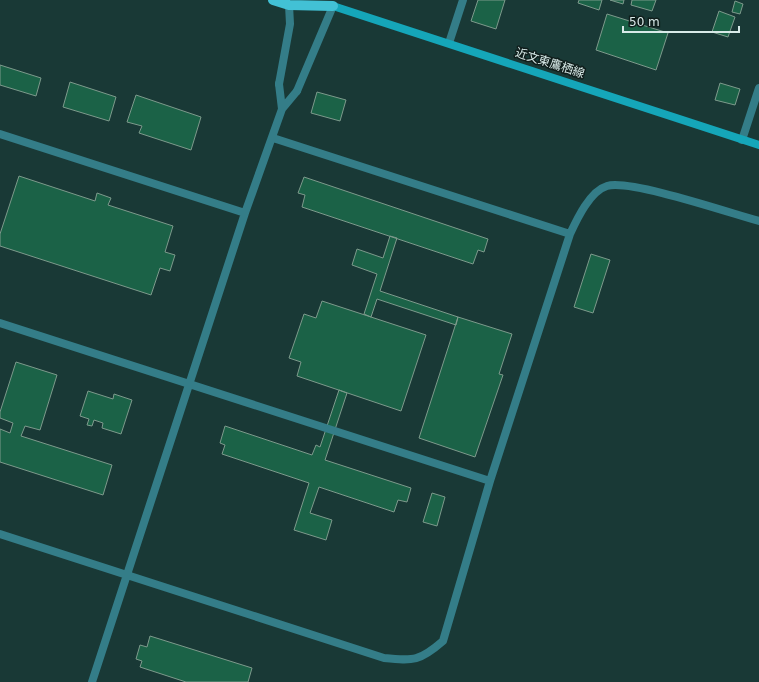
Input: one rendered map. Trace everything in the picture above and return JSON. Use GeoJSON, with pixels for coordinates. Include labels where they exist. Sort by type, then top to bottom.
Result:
{"type":"FeatureCollection","features":[{"type":"Feature","properties":{"kind":"main road","name":"近文東鷹栖線"},"geometry":{"type":"LineString","coordinates":[[273,0],[290,3],[334,3]]}},
{"type":"Feature","properties":{"kind":"main road","name":"近文東鷹栖線"},"geometry":{"type":"LineString","coordinates":[[323,0],[334,3]]}},
{"type":"Feature","properties":{"kind":"street"},"geometry":{"type":"LineString","coordinates":[[449,43],[462,0]]}},
{"type":"Feature","properties":{"kind":"street"},"geometry":{"type":"LineString","coordinates":[[282,110],[279,84],[290,24],[290,3]]}},
{"type":"Feature","properties":{"kind":"street"},"geometry":{"type":"LineString","coordinates":[[92,682],[245,213],[282,110],[297,91],[334,3]]}},
{"type":"Feature","properties":{"kind":"street","name":"近文東鷹栖線"},"geometry":{"type":"LineString","coordinates":[[334,3],[449,43],[759,145]]}},
{"type":"Feature","properties":{"kind":"street"},"geometry":{"type":"LineString","coordinates":[[742,140],[759,88]]}},
{"type":"Feature","properties":{"kind":"street"},"geometry":{"type":"LineString","coordinates":[[0,134],[245,213]]}},
{"type":"Feature","properties":{"kind":"street"},"geometry":{"type":"LineString","coordinates":[[273,138],[570,234]]}},
{"type":"Feature","properties":{"kind":"street"},"geometry":{"type":"LineString","coordinates":[[0,534],[384,658],[409,660],[426,655],[443,641],[490,481],[570,234],[591,197],[606,186],[630,185],[759,221]]}},
{"type":"Feature","properties":{"kind":"street"},"geometry":{"type":"LineString","coordinates":[[0,324],[490,481]]}},
{"type":"Feature","properties":{"kind":"building"},"geometry":{"type":"Polygon","coordinates":[[[478,0],[505,0],[496,29],[471,21],[478,0]]]}},
{"type":"Feature","properties":{"kind":"building"},"geometry":{"type":"Polygon","coordinates":[[[579,0],[602,0],[599,10],[578,3],[579,0]]]}},
{"type":"Feature","properties":{"kind":"building"},"geometry":{"type":"Polygon","coordinates":[[[610,0],[624,0],[623,4],[610,0]]]}},
{"type":"Feature","properties":{"kind":"building"},"geometry":{"type":"Polygon","coordinates":[[[632,0],[656,0],[652,11],[631,5],[632,0]]]}},
{"type":"Feature","properties":{"kind":"building"},"geometry":{"type":"Polygon","coordinates":[[[735,1],[743,4],[740,14],[732,12],[735,1]]]}},
{"type":"Feature","properties":{"kind":"building"},"geometry":{"type":"Polygon","coordinates":[[[719,11],[735,17],[728,37],[712,32],[719,11]]]}},
{"type":"Feature","properties":{"kind":"building"},"geometry":{"type":"Polygon","coordinates":[[[607,14],[668,33],[656,70],[596,50],[607,14]]]}},
{"type":"Feature","properties":{"kind":"building"},"geometry":{"type":"Polygon","coordinates":[[[0,65],[41,78],[36,96],[0,85],[0,65]]]}},
{"type":"Feature","properties":{"kind":"building"},"geometry":{"type":"Polygon","coordinates":[[[70,82],[116,97],[109,121],[63,107],[70,82]]]}},
{"type":"Feature","properties":{"kind":"building"},"geometry":{"type":"Polygon","coordinates":[[[720,83],[740,89],[735,105],[715,100],[720,83]]]}},
{"type":"Feature","properties":{"kind":"building"},"geometry":{"type":"Polygon","coordinates":[[[317,92],[346,100],[340,121],[311,113],[317,92]]]}},
{"type":"Feature","properties":{"kind":"building"},"geometry":{"type":"Polygon","coordinates":[[[136,95],[201,117],[191,150],[139,133],[142,126],[127,122],[136,95]]]}},
{"type":"Feature","properties":{"kind":"building"},"geometry":{"type":"Polygon","coordinates":[[[19,176],[95,201],[97,193],[111,198],[108,205],[173,226],[165,252],[175,255],[170,271],[160,268],[151,295],[0,246],[0,234],[19,176]]]}},
{"type":"Feature","properties":{"kind":"building"},"geometry":{"type":"Polygon","coordinates":[[[304,177],[488,239],[484,252],[478,250],[473,264],[302,207],[305,195],[298,193],[304,177]]]}},
{"type":"Feature","properties":{"kind":"building"},"geometry":{"type":"Polygon","coordinates":[[[390,236],[397,238],[380,291],[458,317],[456,325],[377,299],[371,317],[364,314],[377,274],[352,265],[357,249],[383,258],[390,236]]]}},
{"type":"Feature","properties":{"kind":"building"},"geometry":{"type":"Polygon","coordinates":[[[591,254],[610,260],[593,313],[574,307],[591,254]]]}},
{"type":"Feature","properties":{"kind":"building"},"geometry":{"type":"Polygon","coordinates":[[[322,301],[426,335],[401,411],[297,376],[301,362],[289,358],[304,314],[316,318],[322,301]]]}},
{"type":"Feature","properties":{"kind":"building"},"geometry":{"type":"Polygon","coordinates":[[[458,317],[512,334],[499,374],[503,375],[475,457],[419,438],[458,317]]]}},
{"type":"Feature","properties":{"kind":"building"},"geometry":{"type":"Polygon","coordinates":[[[16,362],[57,375],[40,430],[25,426],[21,436],[112,465],[103,495],[0,462],[0,429],[10,433],[13,423],[0,418],[0,412],[16,362]]]}},
{"type":"Feature","properties":{"kind":"building"},"geometry":{"type":"Polygon","coordinates":[[[339,390],[347,393],[325,460],[411,488],[407,502],[398,500],[394,512],[319,487],[310,513],[332,520],[326,540],[294,530],[309,483],[222,454],[225,445],[220,443],[225,426],[312,455],[316,445],[320,447],[339,390]]]}},
{"type":"Feature","properties":{"kind":"building"},"geometry":{"type":"Polygon","coordinates":[[[88,391],[113,399],[114,394],[132,400],[121,434],[102,428],[103,423],[94,420],[92,426],[87,425],[89,419],[80,416],[88,391]]]}},
{"type":"Feature","properties":{"kind":"building"},"geometry":{"type":"Polygon","coordinates":[[[432,493],[445,497],[437,526],[423,522],[432,493]]]}},
{"type":"Feature","properties":{"kind":"building"},"geometry":{"type":"Polygon","coordinates":[[[150,636],[252,668],[248,682],[186,682],[140,667],[142,661],[136,659],[140,645],[147,647],[150,636]]]}}]}
